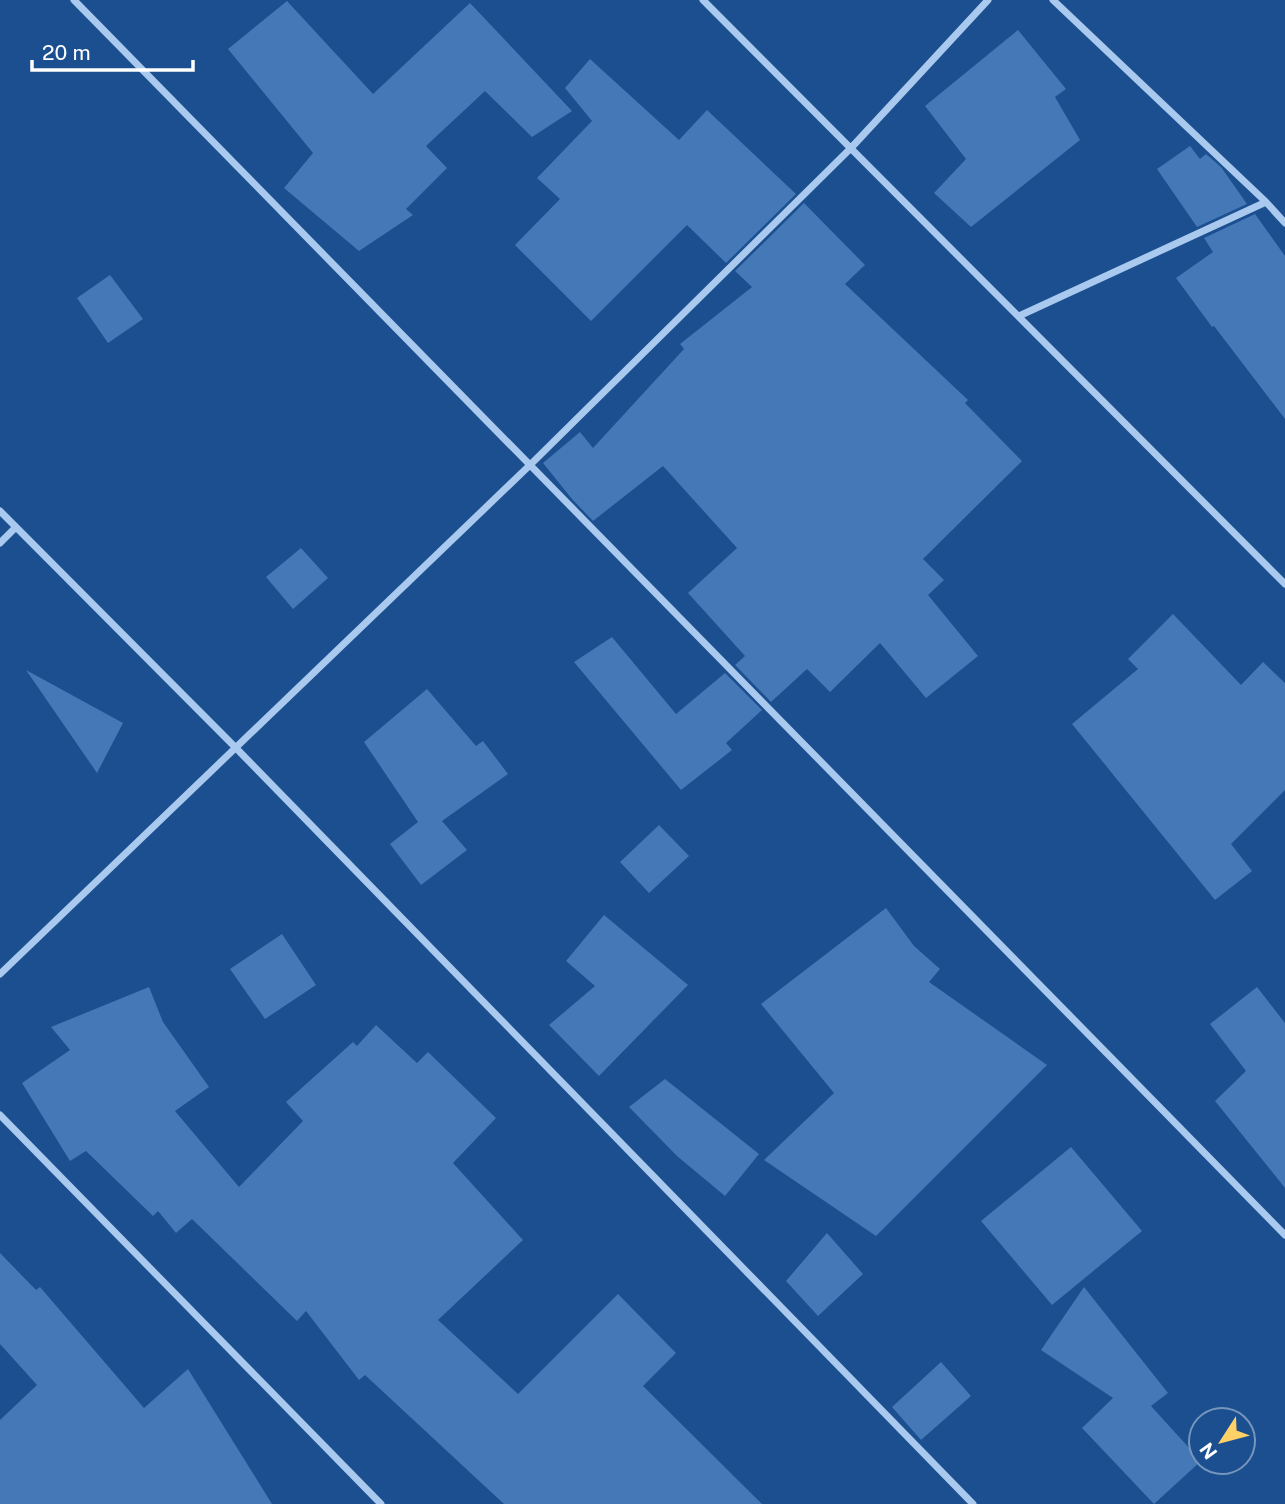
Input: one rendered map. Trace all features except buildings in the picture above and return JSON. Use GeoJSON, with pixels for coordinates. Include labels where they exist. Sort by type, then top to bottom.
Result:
{"type":"FeatureCollection","features":[{"type":"Feature","properties":{"kind":"street"},"geometry":{"type":"LineString","coordinates":[[74,0],[1285,1235]]}},
{"type":"Feature","properties":{"kind":"street"},"geometry":{"type":"LineString","coordinates":[[703,0],[1285,584]]}},
{"type":"Feature","properties":{"kind":"street"},"geometry":{"type":"LineString","coordinates":[[0,974],[530,465],[851,148],[988,0]]}},
{"type":"Feature","properties":{"kind":"street"},"geometry":{"type":"LineString","coordinates":[[1052,0],[1285,223]]}},
{"type":"Feature","properties":{"kind":"street"},"geometry":{"type":"LineString","coordinates":[[1019,316],[1266,202]]}},
{"type":"Feature","properties":{"kind":"street"},"geometry":{"type":"LineString","coordinates":[[0,511],[235,747],[973,1504]]}},
{"type":"Feature","properties":{"kind":"street"},"geometry":{"type":"LineString","coordinates":[[0,543],[16,527]]}},
{"type":"Feature","properties":{"kind":"street"},"geometry":{"type":"LineString","coordinates":[[0,1115],[381,1504]]}}]}
